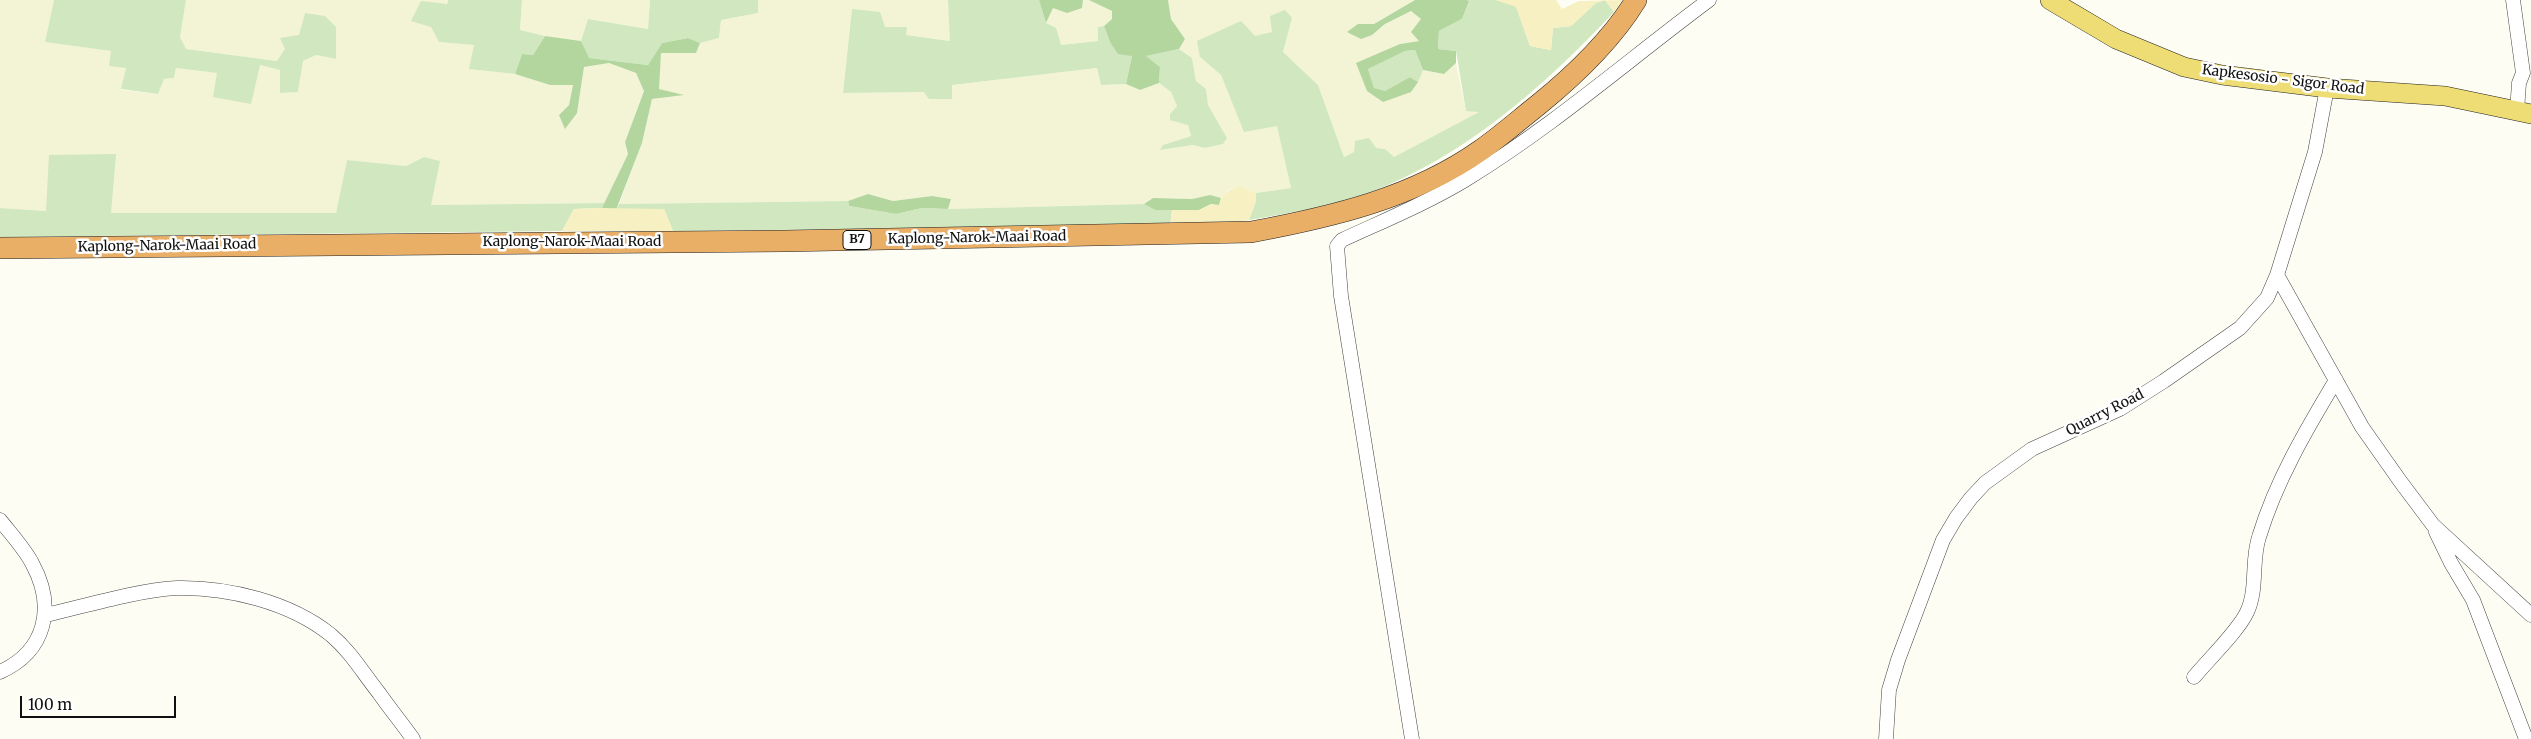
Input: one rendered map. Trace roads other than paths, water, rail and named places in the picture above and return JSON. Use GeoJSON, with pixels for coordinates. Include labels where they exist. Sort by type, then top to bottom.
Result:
{"type":"FeatureCollection","features":[{"type":"Feature","properties":{"kind":"highway","name":"Kaplong-Narok-Maai Road"},"geometry":{"type":"LineString","coordinates":[[0,248],[621,241],[784,242],[1251,232],[1314,220],[1364,207],[1407,190],[1465,159],[1517,122],[1566,80],[1605,42],[1636,0]]}},
{"type":"Feature","properties":{"kind":"main road","name":"Kapkesosio - Sigor Road"},"geometry":{"type":"LineString","coordinates":[[2050,0],[2116,39],[2184,67],[2222,75],[2326,88],[2445,96],[2524,113]]}},
{"type":"Feature","properties":{"kind":"street"},"geometry":{"type":"LineString","coordinates":[[1412,739],[1342,296],[1337,246],[1342,240],[1420,205],[1465,180],[1540,131],[1604,84],[1709,0]]}},
{"type":"Feature","properties":{"kind":"street"},"geometry":{"type":"LineString","coordinates":[[2513,0],[2527,71],[2520,83],[2524,113]]}},
{"type":"Feature","properties":{"kind":"street","name":"Quarry Road"},"geometry":{"type":"LineString","coordinates":[[1886,739],[1889,690],[1898,660],[1943,540],[1971,498],[1985,483],[2032,449],[2120,409],[2164,381],[2240,328],[2268,298],[2316,152],[2326,88]]}},
{"type":"Feature","properties":{"kind":"street"},"geometry":{"type":"LineString","coordinates":[[2277,274],[2362,427],[2433,525],[2451,563],[2473,600],[2526,739]]}},
{"type":"Feature","properties":{"kind":"street"},"geometry":{"type":"LineString","coordinates":[[2194,677],[2247,612],[2253,588],[2258,539],[2292,456],[2336,380]]}},
{"type":"Feature","properties":{"kind":"street"},"geometry":{"type":"LineString","coordinates":[[0,520],[33,565],[46,615],[41,633],[28,653],[20,662],[0,672]]}},
{"type":"Feature","properties":{"kind":"street"},"geometry":{"type":"LineString","coordinates":[[2433,525],[2531,615]]}},
{"type":"Feature","properties":{"kind":"street"},"geometry":{"type":"LineString","coordinates":[[46,615],[122,597],[176,588],[217,590],[249,596],[301,616],[330,634],[365,672],[413,739]]}}]}
